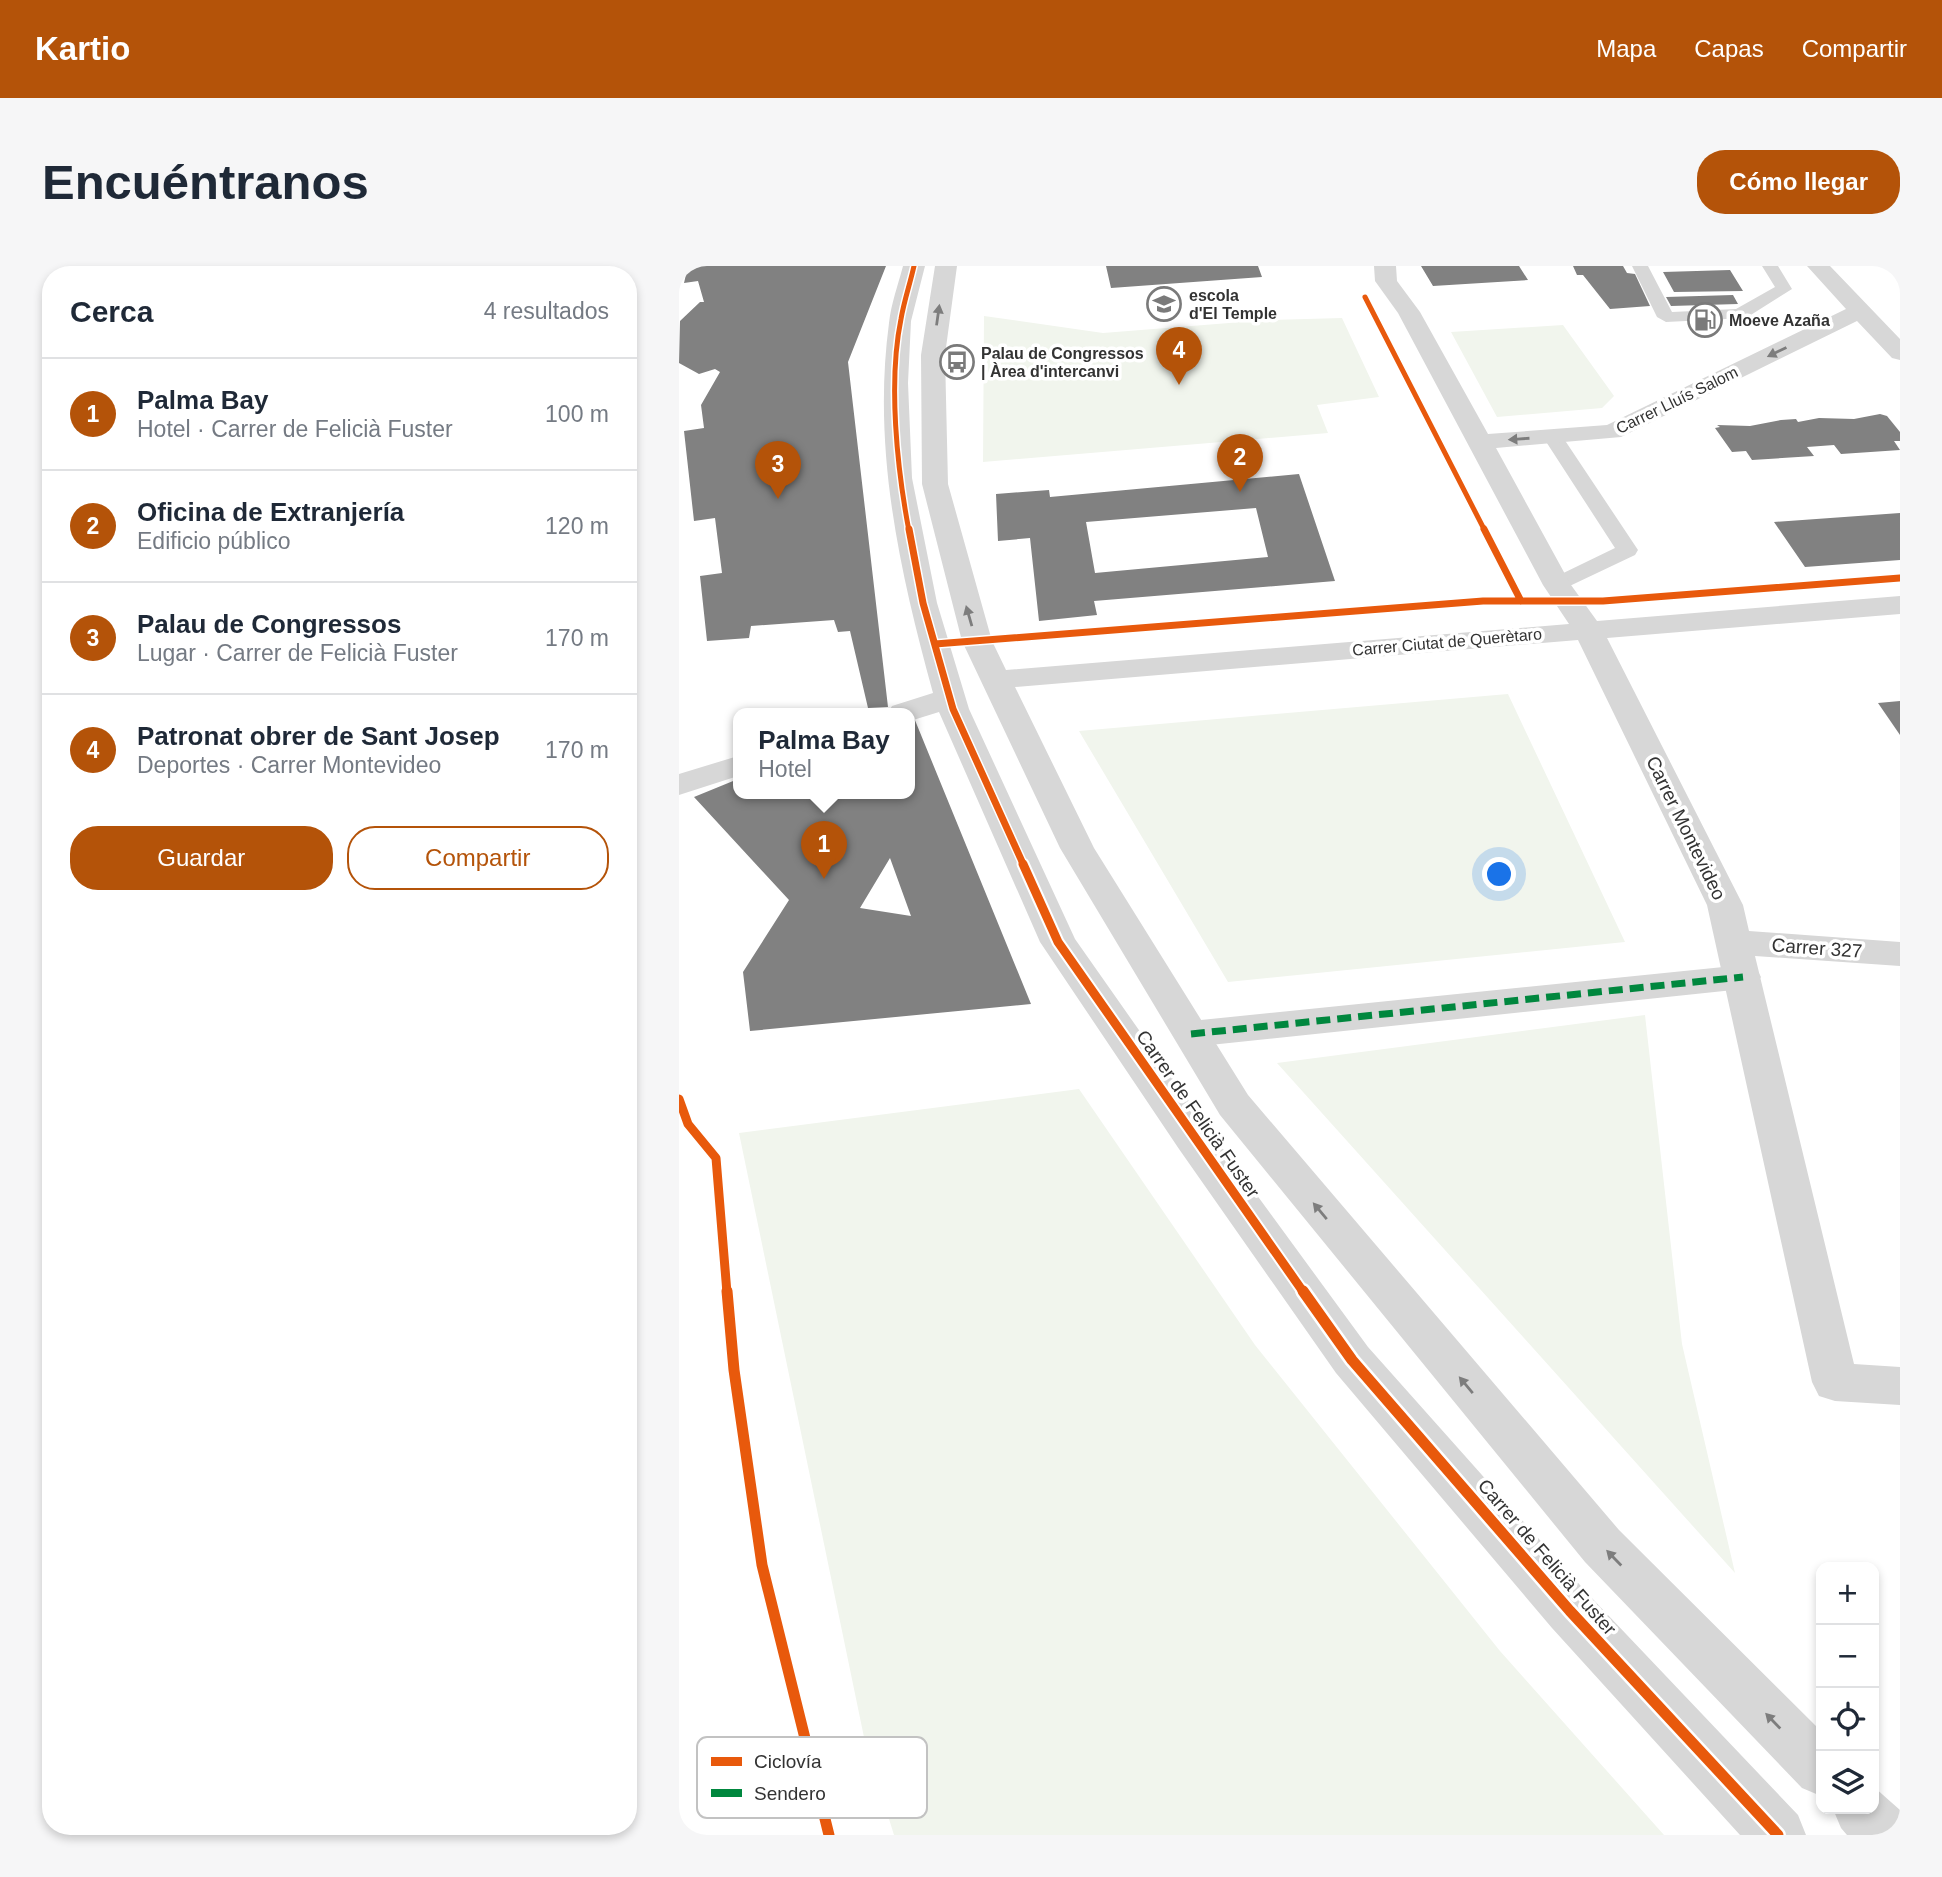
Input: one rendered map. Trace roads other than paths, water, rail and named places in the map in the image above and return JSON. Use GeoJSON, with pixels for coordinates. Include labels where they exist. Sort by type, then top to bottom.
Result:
{"type":"FeatureCollection","features":[{"type":"Feature","properties":{"kind":"street","name":"Carrer de Felicià Fuster"},"geometry":{"type":"LineString","coordinates":[[914,266],[900,321],[896,383],[899,478],[923,603],[950,698],[1058,942],[1193,1138],[1352,1360],[1570,1611],[1778,1835]]}},
{"type":"Feature","properties":{"kind":"street","name":"Carrer de Felicià Fuster"},"geometry":{"type":"LineString","coordinates":[[946,266],[933,355],[935,484],[977,642],[1077,848],[1234,1105],[1314,1205],[1602,1546],[1816,1764]]}},
{"type":"Feature","properties":{"kind":"street","name":"Carrer Montevideo"},"geometry":{"type":"LineString","coordinates":[[1385,266],[1386,281],[1409,312],[1557,585],[1588,630],[1725,905],[1835,1382],[1900,1386]]}},
{"type":"Feature","properties":{"kind":"street"},"geometry":{"type":"LineString","coordinates":[[1818,266],[1900,353]]}},
{"type":"Feature","properties":{"kind":"street","name":"Carrer Lluís Salom"},"geometry":{"type":"LineString","coordinates":[[1481,442],[1612,432],[1860,311]]}},
{"type":"Feature","properties":{"kind":"street","name":"Carrer Ciutat de Querètaro"},"geometry":{"type":"LineString","coordinates":[[994,680],[1900,605]]}},
{"type":"Feature","properties":{"kind":"street"},"geometry":{"type":"LineString","coordinates":[[915,709],[950,698]]}},
{"type":"Feature","properties":{"kind":"street"},"geometry":{"type":"LineString","coordinates":[[679,785],[733,768]]}},
{"type":"Feature","properties":{"kind":"street","name":"Carrer 327"},"geometry":{"type":"LineString","coordinates":[[1191,1034],[1739,960],[1900,954]]}},
{"type":"Feature","properties":{"kind":"street"},"geometry":{"type":"LineString","coordinates":[[1865,1814],[1886,1835]]}},
{"type":"Feature","properties":{"kind":"lane"},"geometry":{"type":"LineString","coordinates":[[1640,266],[1666,317],[1740,314],[1784,289],[1770,266]]}},
{"type":"Feature","properties":{"kind":"lane"},"geometry":{"type":"LineString","coordinates":[[1553,437],[1627,550],[1557,585]]}},
{"type":"Feature","properties":{"kind":"place","name":"escola d'El Temple"},"geometry":{"type":"Point","coordinates":[1164,304]}},
{"type":"Feature","properties":{"kind":"place","name":"Moeve Azaña"},"geometry":{"type":"Point","coordinates":[1705,320]}},
{"type":"Feature","properties":{"kind":"place","name":"Palau de Congressos | Àrea d'intercanvi"},"geometry":{"type":"Point","coordinates":[957,362]}},
{"type":"Feature","properties":{"kind":"place","name":"Patronat obrer de Sant Josep"},"geometry":{"type":"Point","coordinates":[1179,385]}},
{"type":"Feature","properties":{"kind":"place","name":"Oficina de Extranjería"},"geometry":{"type":"Point","coordinates":[1240,492]}},
{"type":"Feature","properties":{"kind":"place","name":"Palau de Congressos"},"geometry":{"type":"Point","coordinates":[778,499]}},
{"type":"Feature","properties":{"kind":"place","name":"Palma Bay"},"geometry":{"type":"Point","coordinates":[824,879]}}]}
